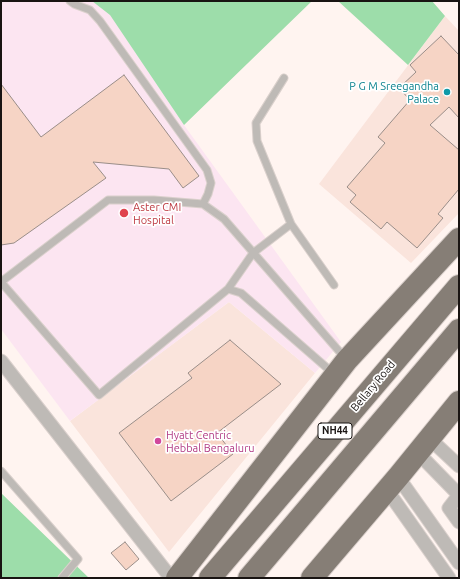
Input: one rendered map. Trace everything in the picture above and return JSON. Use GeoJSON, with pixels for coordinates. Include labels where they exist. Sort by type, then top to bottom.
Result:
{"type":"FeatureCollection","features":[{"type":"Feature","properties":{"kind":"highway"},"geometry":{"type":"LineString","coordinates":[[177,578],[341,368],[459,240]]}},
{"type":"Feature","properties":{"kind":"highway","name":"Bellary Road"},"geometry":{"type":"LineString","coordinates":[[210,578],[459,286]]}},
{"type":"Feature","properties":{"kind":"highway","name":"NH44"},"geometry":{"type":"LineString","coordinates":[[249,578],[459,330]]}},
{"type":"Feature","properties":{"kind":"highway"},"geometry":{"type":"LineString","coordinates":[[312,578],[393,484],[459,402]]}},
{"type":"Feature","properties":{"kind":"street"},"geometry":{"type":"LineString","coordinates":[[1,361],[171,578]]}},
{"type":"Feature","properties":{"kind":"street"},"geometry":{"type":"LineString","coordinates":[[424,446],[459,466]]}},
{"type":"Feature","properties":{"kind":"street"},"geometry":{"type":"LineString","coordinates":[[424,446],[459,495],[449,508],[459,522]]}},
{"type":"Feature","properties":{"kind":"street"},"geometry":{"type":"LineString","coordinates":[[393,484],[459,563]]}},
{"type":"Feature","properties":{"kind":"street"},"geometry":{"type":"LineString","coordinates":[[393,484],[449,578]]}},
{"type":"Feature","properties":{"kind":"lane"},"geometry":{"type":"LineString","coordinates":[[70,1],[90,10],[100,21],[207,170],[211,183],[208,194],[202,204]]}},
{"type":"Feature","properties":{"kind":"lane"},"geometry":{"type":"LineString","coordinates":[[284,78],[256,124],[257,141],[291,224],[334,285]]}},
{"type":"Feature","properties":{"kind":"lane"},"geometry":{"type":"LineString","coordinates":[[291,224],[253,253],[228,289],[99,396],[1,282],[108,200],[154,200],[202,204],[224,219],[253,253],[341,368]]}},
{"type":"Feature","properties":{"kind":"lane"},"geometry":{"type":"LineString","coordinates":[[228,289],[241,292],[341,368]]}},
{"type":"Feature","properties":{"kind":"lane"},"geometry":{"type":"LineString","coordinates":[[1,471],[78,559],[62,578]]}},
{"type":"Feature","properties":{"kind":"shaded area","name":"Aster CMI Hospital"},"geometry":{"type":"Polygon","coordinates":[[[1,1],[92,1],[110,14],[184,125],[341,342],[315,373],[229,302],[70,421],[1,329],[1,1]]]}},
{"type":"Feature","properties":{"kind":"shaded area"},"geometry":{"type":"Polygon","coordinates":[[[445,16],[459,31],[459,213],[411,263],[319,184],[445,16]]]}},
{"type":"Feature","properties":{"kind":"shaded area"},"geometry":{"type":"Polygon","coordinates":[[[229,302],[315,373],[169,552],[70,421],[229,302]]]}},
{"type":"Feature","properties":{"kind":"green space"},"geometry":{"type":"Polygon","coordinates":[[[92,1],[312,1],[184,125],[110,15],[92,1]]]}},
{"type":"Feature","properties":{"kind":"green space"},"geometry":{"type":"Polygon","coordinates":[[[338,1],[432,1],[445,16],[408,65],[338,1]]]}},
{"type":"Feature","properties":{"kind":"green space"},"geometry":{"type":"Polygon","coordinates":[[[1,493],[89,578],[1,578],[1,493]]]}},
{"type":"Feature","properties":{"kind":"building"},"geometry":{"type":"Polygon","coordinates":[[[441,36],[459,55],[459,118],[449,107],[430,125],[459,150],[459,189],[438,214],[443,218],[417,248],[387,222],[381,229],[350,202],[356,195],[347,187],[385,143],[378,137],[410,100],[399,88],[416,72],[410,65],[441,36]]]}},
{"type":"Feature","properties":{"kind":"building"},"geometry":{"type":"Polygon","coordinates":[[[124,75],[199,176],[183,188],[169,169],[93,162],[106,178],[14,243],[1,245],[1,84],[41,137],[124,75]]]}},
{"type":"Feature","properties":{"kind":"building"},"geometry":{"type":"Polygon","coordinates":[[[230,340],[281,384],[217,433],[233,454],[171,501],[119,433],[192,378],[188,373],[230,340]]]}},
{"type":"Feature","properties":{"kind":"building"},"geometry":{"type":"Polygon","coordinates":[[[125,542],[139,559],[126,570],[111,553],[125,542]]]}},
{"type":"Feature","properties":{"kind":"place","name":"P G M Sreegandha Palace"},"geometry":{"type":"Point","coordinates":[447,92]}},
{"type":"Feature","properties":{"kind":"place","name":"Aster CMI Hospital"},"geometry":{"type":"Point","coordinates":[124,213]}},
{"type":"Feature","properties":{"kind":"place","name":"Hyatt Centric Hebbal Bengaluru"},"geometry":{"type":"Point","coordinates":[158,441]}}]}
